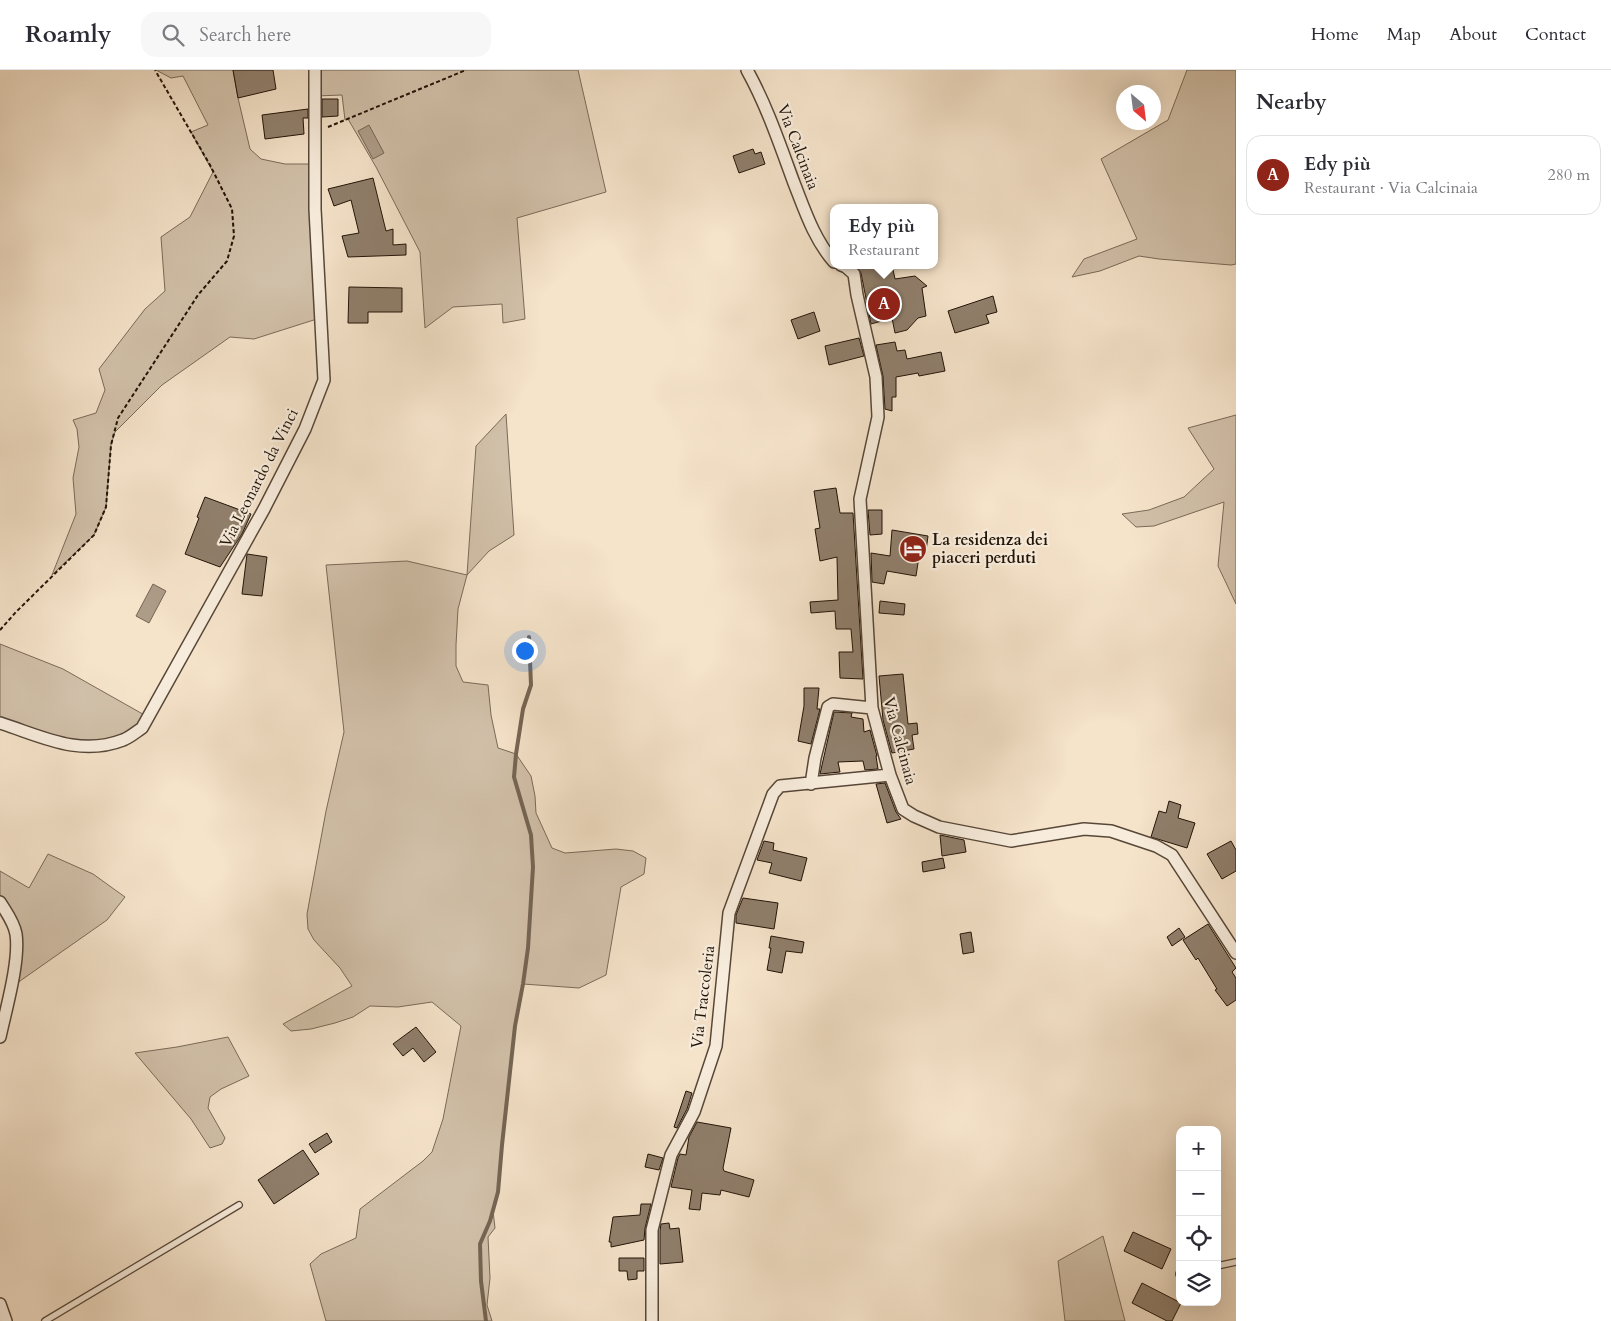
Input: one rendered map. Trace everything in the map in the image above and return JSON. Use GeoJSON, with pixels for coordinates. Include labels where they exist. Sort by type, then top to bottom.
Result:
{"type":"FeatureCollection","features":[{"type":"Feature","properties":{"kind":"street","name":"Via Leonardo da Vinci"},"geometry":{"type":"LineString","coordinates":[[0,723],[64,745],[94,747],[124,740],[142,728],[264,509],[305,430],[324,380],[315,209],[315,70]]}},
{"type":"Feature","properties":{"kind":"street","name":"Via Calcinaia"},"geometry":{"type":"LineString","coordinates":[[747,70],[761,95],[809,223],[830,257]]}},
{"type":"Feature","properties":{"kind":"street","name":"Via Calcinaia"},"geometry":{"type":"LineString","coordinates":[[848,269],[854,274],[876,378],[878,418],[860,499],[872,708],[890,775],[903,809],[939,827],[1011,841],[1084,829],[1111,831],[1156,846],[1172,855],[1236,953]]}},
{"type":"Feature","properties":{"kind":"street"},"geometry":{"type":"LineString","coordinates":[[811,784],[814,758],[828,707],[833,704],[872,708]]}},
{"type":"Feature","properties":{"kind":"street","name":"Via Traccoleria"},"geometry":{"type":"LineString","coordinates":[[652,1321],[652,1230],[671,1155],[694,1112],[716,1046],[730,913],[773,794],[780,786],[890,775]]}},
{"type":"Feature","properties":{"kind":"street"},"geometry":{"type":"LineString","coordinates":[[0,902],[11,920],[16,934],[16,960],[0,1037]]}},
{"type":"Feature","properties":{"kind":"street"},"geometry":{"type":"LineString","coordinates":[[0,1304],[6,1321]]}},
{"type":"Feature","properties":{"kind":"lane"},"geometry":{"type":"LineString","coordinates":[[45,1321],[239,1206]]}},
{"type":"Feature","properties":{"kind":"lane"},"geometry":{"type":"LineString","coordinates":[[1221,1265],[1236,1262]]}},
{"type":"Feature","properties":{"kind":"path"},"geometry":{"type":"LineString","coordinates":[[0,630],[94,535],[106,507],[111,445],[118,418],[198,295],[227,262],[234,236],[232,209],[210,165],[155,70]]}},
{"type":"Feature","properties":{"kind":"path"},"geometry":{"type":"LineString","coordinates":[[315,132],[466,70]]}},
{"type":"Feature","properties":{"kind":"shaded area"},"geometry":{"type":"Polygon","coordinates":[[[156,70],[233,70],[250,149],[261,159],[285,164],[315,164],[320,318],[254,339],[230,337],[162,385],[115,432],[111,445],[106,507],[94,535],[52,575],[76,514],[73,478],[79,447],[77,429],[73,420],[96,413],[105,390],[99,369],[145,309],[165,291],[161,237],[190,217],[213,172],[191,132],[208,125],[183,76],[171,78],[156,70]]]}},
{"type":"Feature","properties":{"kind":"shaded area"},"geometry":{"type":"Polygon","coordinates":[[[315,70],[578,70],[606,192],[517,218],[525,319],[503,323],[502,304],[453,307],[425,328],[420,252],[376,167],[348,119],[345,120],[342,95],[315,96],[315,70]]]}},
{"type":"Feature","properties":{"kind":"shaded area"},"geometry":{"type":"Polygon","coordinates":[[[1187,70],[1236,70],[1236,264],[1139,256],[1100,271],[1072,277],[1084,259],[1137,239],[1101,159],[1151,130],[1161,130],[1161,124],[1168,120],[1187,70]]]}},
{"type":"Feature","properties":{"kind":"shaded area"},"geometry":{"type":"Polygon","coordinates":[[[369,125],[384,153],[373,159],[358,131],[369,125]]]}},
{"type":"Feature","properties":{"kind":"shaded area"},"geometry":{"type":"Polygon","coordinates":[[[506,414],[514,535],[489,551],[467,575],[476,446],[506,414]]]}},
{"type":"Feature","properties":{"kind":"shaded area"},"geometry":{"type":"Polygon","coordinates":[[[1236,415],[1236,604],[1218,566],[1224,502],[1154,526],[1136,527],[1122,514],[1149,510],[1184,497],[1214,469],[1188,428],[1236,415]]]}},
{"type":"Feature","properties":{"kind":"shaded area"},"geometry":{"type":"Polygon","coordinates":[[[407,561],[467,575],[458,609],[456,666],[463,682],[488,685],[491,715],[498,748],[516,754],[531,776],[536,813],[552,848],[565,853],[616,849],[633,851],[646,858],[644,874],[621,887],[606,975],[579,988],[523,984],[515,1026],[498,1192],[493,1211],[495,1228],[488,1237],[490,1278],[487,1305],[492,1321],[326,1321],[310,1264],[321,1254],[356,1238],[360,1209],[432,1152],[443,1119],[461,1026],[432,1002],[398,1007],[370,1006],[353,1017],[311,1029],[291,1031],[283,1024],[352,986],[340,968],[314,940],[308,929],[307,914],[326,811],[344,732],[326,565],[407,561]]]}},
{"type":"Feature","properties":{"kind":"shaded area"},"geometry":{"type":"Polygon","coordinates":[[[153,584],[166,591],[149,623],[136,616],[153,584]]]}},
{"type":"Feature","properties":{"kind":"shaded area"},"geometry":{"type":"Polygon","coordinates":[[[0,644],[63,669],[148,717],[142,728],[94,747],[0,723],[0,644]]]}},
{"type":"Feature","properties":{"kind":"shaded area"},"geometry":{"type":"Polygon","coordinates":[[[48,854],[93,874],[125,897],[107,920],[10,988],[16,934],[0,902],[0,871],[29,888],[48,854]]]}},
{"type":"Feature","properties":{"kind":"shaded area"},"geometry":{"type":"Polygon","coordinates":[[[228,1037],[249,1076],[221,1089],[210,1097],[208,1108],[225,1138],[222,1144],[210,1148],[191,1119],[135,1053],[228,1037]]]}},
{"type":"Feature","properties":{"kind":"shaded area"},"geometry":{"type":"Polygon","coordinates":[[[1103,1236],[1125,1321],[1065,1321],[1058,1261],[1103,1236]]]}},
{"type":"Feature","properties":{"kind":"building"},"geometry":{"type":"Polygon","coordinates":[[[233,70],[273,70],[276,89],[238,98],[233,70]]]}},
{"type":"Feature","properties":{"kind":"building"},"geometry":{"type":"Polygon","coordinates":[[[322,99],[338,99],[338,116],[322,117],[322,99]]]}},
{"type":"Feature","properties":{"kind":"building"},"geometry":{"type":"Polygon","coordinates":[[[308,109],[308,118],[303,118],[304,134],[265,139],[262,115],[308,109]]]}},
{"type":"Feature","properties":{"kind":"building"},"geometry":{"type":"Polygon","coordinates":[[[753,149],[755,154],[761,152],[765,164],[739,173],[733,156],[753,149]]]}},
{"type":"Feature","properties":{"kind":"building"},"geometry":{"type":"Polygon","coordinates":[[[373,178],[386,231],[393,229],[393,245],[406,244],[406,255],[348,257],[342,236],[359,233],[351,200],[334,206],[328,189],[373,178]]]}},
{"type":"Feature","properties":{"kind":"building"},"geometry":{"type":"Polygon","coordinates":[[[858,269],[893,269],[895,279],[915,276],[927,286],[922,288],[926,316],[918,318],[907,330],[895,333],[892,318],[871,324],[861,273],[858,269]]]}},
{"type":"Feature","properties":{"kind":"building"},"geometry":{"type":"Polygon","coordinates":[[[349,287],[402,288],[402,312],[368,312],[368,323],[348,323],[349,287]]]}},
{"type":"Feature","properties":{"kind":"building"},"geometry":{"type":"Polygon","coordinates":[[[993,296],[997,312],[986,315],[989,323],[955,333],[948,311],[993,296]]]}},
{"type":"Feature","properties":{"kind":"building"},"geometry":{"type":"Polygon","coordinates":[[[814,312],[820,331],[798,339],[791,320],[814,312]]]}},
{"type":"Feature","properties":{"kind":"building"},"geometry":{"type":"Polygon","coordinates":[[[859,338],[864,356],[829,365],[825,346],[859,338]]]}},
{"type":"Feature","properties":{"kind":"building"},"geometry":{"type":"Polygon","coordinates":[[[895,342],[897,351],[905,350],[907,359],[941,352],[945,371],[919,376],[918,373],[896,377],[896,397],[892,397],[892,411],[885,409],[883,376],[876,345],[895,342]]]}},
{"type":"Feature","properties":{"kind":"building"},"geometry":{"type":"Polygon","coordinates":[[[836,488],[840,513],[853,513],[863,679],[840,678],[839,652],[853,652],[851,629],[836,629],[835,611],[811,613],[810,602],[838,600],[837,557],[820,561],[815,529],[820,528],[814,491],[836,488]]]}},
{"type":"Feature","properties":{"kind":"building"},"geometry":{"type":"Polygon","coordinates":[[[205,497],[251,514],[242,534],[220,567],[185,554],[205,497]]]}},
{"type":"Feature","properties":{"kind":"building"},"geometry":{"type":"Polygon","coordinates":[[[868,510],[882,510],[882,534],[870,535],[868,510]]]}},
{"type":"Feature","properties":{"kind":"building"},"geometry":{"type":"Polygon","coordinates":[[[892,530],[928,536],[926,551],[920,550],[916,576],[887,571],[884,584],[872,582],[871,553],[890,556],[892,530]]]}},
{"type":"Feature","properties":{"kind":"building"},"geometry":{"type":"Polygon","coordinates":[[[247,554],[267,557],[262,596],[242,594],[247,554]]]}},
{"type":"Feature","properties":{"kind":"building"},"geometry":{"type":"Polygon","coordinates":[[[880,601],[905,604],[904,615],[879,613],[880,601]]]}},
{"type":"Feature","properties":{"kind":"building"},"geometry":{"type":"Polygon","coordinates":[[[903,674],[908,724],[917,723],[918,734],[912,735],[914,749],[892,753],[883,720],[879,676],[903,674]]]}},
{"type":"Feature","properties":{"kind":"building"},"geometry":{"type":"Polygon","coordinates":[[[804,688],[819,688],[817,709],[820,709],[811,744],[798,741],[804,706],[804,688]]]}},
{"type":"Feature","properties":{"kind":"building"},"geometry":{"type":"Polygon","coordinates":[[[834,712],[852,713],[851,717],[863,719],[864,732],[870,730],[877,756],[878,769],[865,770],[863,761],[838,762],[840,772],[820,774],[834,712]]]}},
{"type":"Feature","properties":{"kind":"building"},"geometry":{"type":"Polygon","coordinates":[[[885,783],[896,812],[901,819],[887,823],[876,784],[885,783]]]}},
{"type":"Feature","properties":{"kind":"building"},"geometry":{"type":"Polygon","coordinates":[[[1169,801],[1181,805],[1178,818],[1195,823],[1187,848],[1151,837],[1159,811],[1166,813],[1169,801]]]}},
{"type":"Feature","properties":{"kind":"building"},"geometry":{"type":"Polygon","coordinates":[[[940,835],[964,840],[966,852],[942,856],[940,835]]]}},
{"type":"Feature","properties":{"kind":"building"},"geometry":{"type":"Polygon","coordinates":[[[764,841],[774,843],[773,850],[807,858],[801,881],[769,873],[772,863],[757,860],[764,841]]]}},
{"type":"Feature","properties":{"kind":"building"},"geometry":{"type":"Polygon","coordinates":[[[1231,841],[1236,850],[1236,871],[1222,879],[1207,854],[1231,841]]]}},
{"type":"Feature","properties":{"kind":"building"},"geometry":{"type":"Polygon","coordinates":[[[943,858],[945,868],[923,872],[922,862],[943,858]]]}},
{"type":"Feature","properties":{"kind":"building"},"geometry":{"type":"Polygon","coordinates":[[[743,898],[778,903],[774,929],[736,923],[736,915],[743,898]]]}},
{"type":"Feature","properties":{"kind":"building"},"geometry":{"type":"Polygon","coordinates":[[[1208,924],[1236,968],[1232,972],[1236,978],[1236,1000],[1227,1006],[1215,990],[1217,989],[1198,958],[1196,960],[1183,940],[1208,924]]]}},
{"type":"Feature","properties":{"kind":"building"},"geometry":{"type":"Polygon","coordinates":[[[1179,928],[1185,937],[1172,946],[1167,937],[1179,928]]]}},
{"type":"Feature","properties":{"kind":"building"},"geometry":{"type":"Polygon","coordinates":[[[971,932],[974,952],[963,954],[960,934],[971,932]]]}},
{"type":"Feature","properties":{"kind":"building"},"geometry":{"type":"Polygon","coordinates":[[[771,936],[804,942],[802,953],[786,951],[782,973],[767,970],[771,936]]]}},
{"type":"Feature","properties":{"kind":"building"},"geometry":{"type":"Polygon","coordinates":[[[416,1027],[436,1052],[424,1062],[413,1048],[403,1056],[393,1044],[416,1027]]]}},
{"type":"Feature","properties":{"kind":"building"},"geometry":{"type":"Polygon","coordinates":[[[686,1091],[692,1093],[687,1109],[677,1128],[674,1127],[686,1091]]]}},
{"type":"Feature","properties":{"kind":"building"},"geometry":{"type":"Polygon","coordinates":[[[697,1122],[731,1128],[723,1168],[724,1171],[754,1180],[749,1197],[721,1190],[720,1195],[702,1193],[700,1210],[689,1209],[692,1190],[671,1187],[678,1158],[680,1154],[686,1155],[689,1137],[697,1122]]]}},
{"type":"Feature","properties":{"kind":"building"},"geometry":{"type":"Polygon","coordinates":[[[327,1133],[332,1142],[315,1153],[309,1144],[327,1133]]]}},
{"type":"Feature","properties":{"kind":"building"},"geometry":{"type":"Polygon","coordinates":[[[303,1150],[319,1174],[274,1204],[258,1180],[303,1150]]]}},
{"type":"Feature","properties":{"kind":"building"},"geometry":{"type":"Polygon","coordinates":[[[648,1154],[663,1158],[659,1170],[645,1167],[648,1154]]]}},
{"type":"Feature","properties":{"kind":"building"},"geometry":{"type":"Polygon","coordinates":[[[641,1204],[651,1204],[644,1240],[611,1247],[611,1242],[609,1242],[613,1217],[640,1215],[641,1204]]]}},
{"type":"Feature","properties":{"kind":"building"},"geometry":{"type":"Polygon","coordinates":[[[669,1223],[670,1229],[679,1228],[683,1262],[660,1264],[661,1224],[669,1223]]]}},
{"type":"Feature","properties":{"kind":"building"},"geometry":{"type":"Polygon","coordinates":[[[1133,1232],[1171,1249],[1162,1269],[1124,1251],[1133,1232]]]}},
{"type":"Feature","properties":{"kind":"building"},"geometry":{"type":"Polygon","coordinates":[[[619,1258],[644,1258],[644,1271],[637,1271],[637,1279],[628,1280],[627,1271],[619,1271],[619,1258]]]}},
{"type":"Feature","properties":{"kind":"building"},"geometry":{"type":"Polygon","coordinates":[[[1142,1283],[1176,1300],[1176,1306],[1180,1306],[1172,1321],[1167,1321],[1132,1303],[1142,1283]]]}},
{"type":"Feature","properties":{"kind":"waterway"},"geometry":{"type":"LineString","coordinates":[[486,1321],[481,1281],[480,1244],[490,1221],[498,1192],[515,1026],[528,948],[533,867],[531,835],[514,777],[523,709],[531,685],[529,637]]}},
{"type":"Feature","properties":{"kind":"place","name":"Edy più"},"geometry":{"type":"Point","coordinates":[884,304]}},
{"type":"Feature","properties":{"kind":"place","name":"La residenza dei piaceri perduti"},"geometry":{"type":"Point","coordinates":[913,549]}}]}
